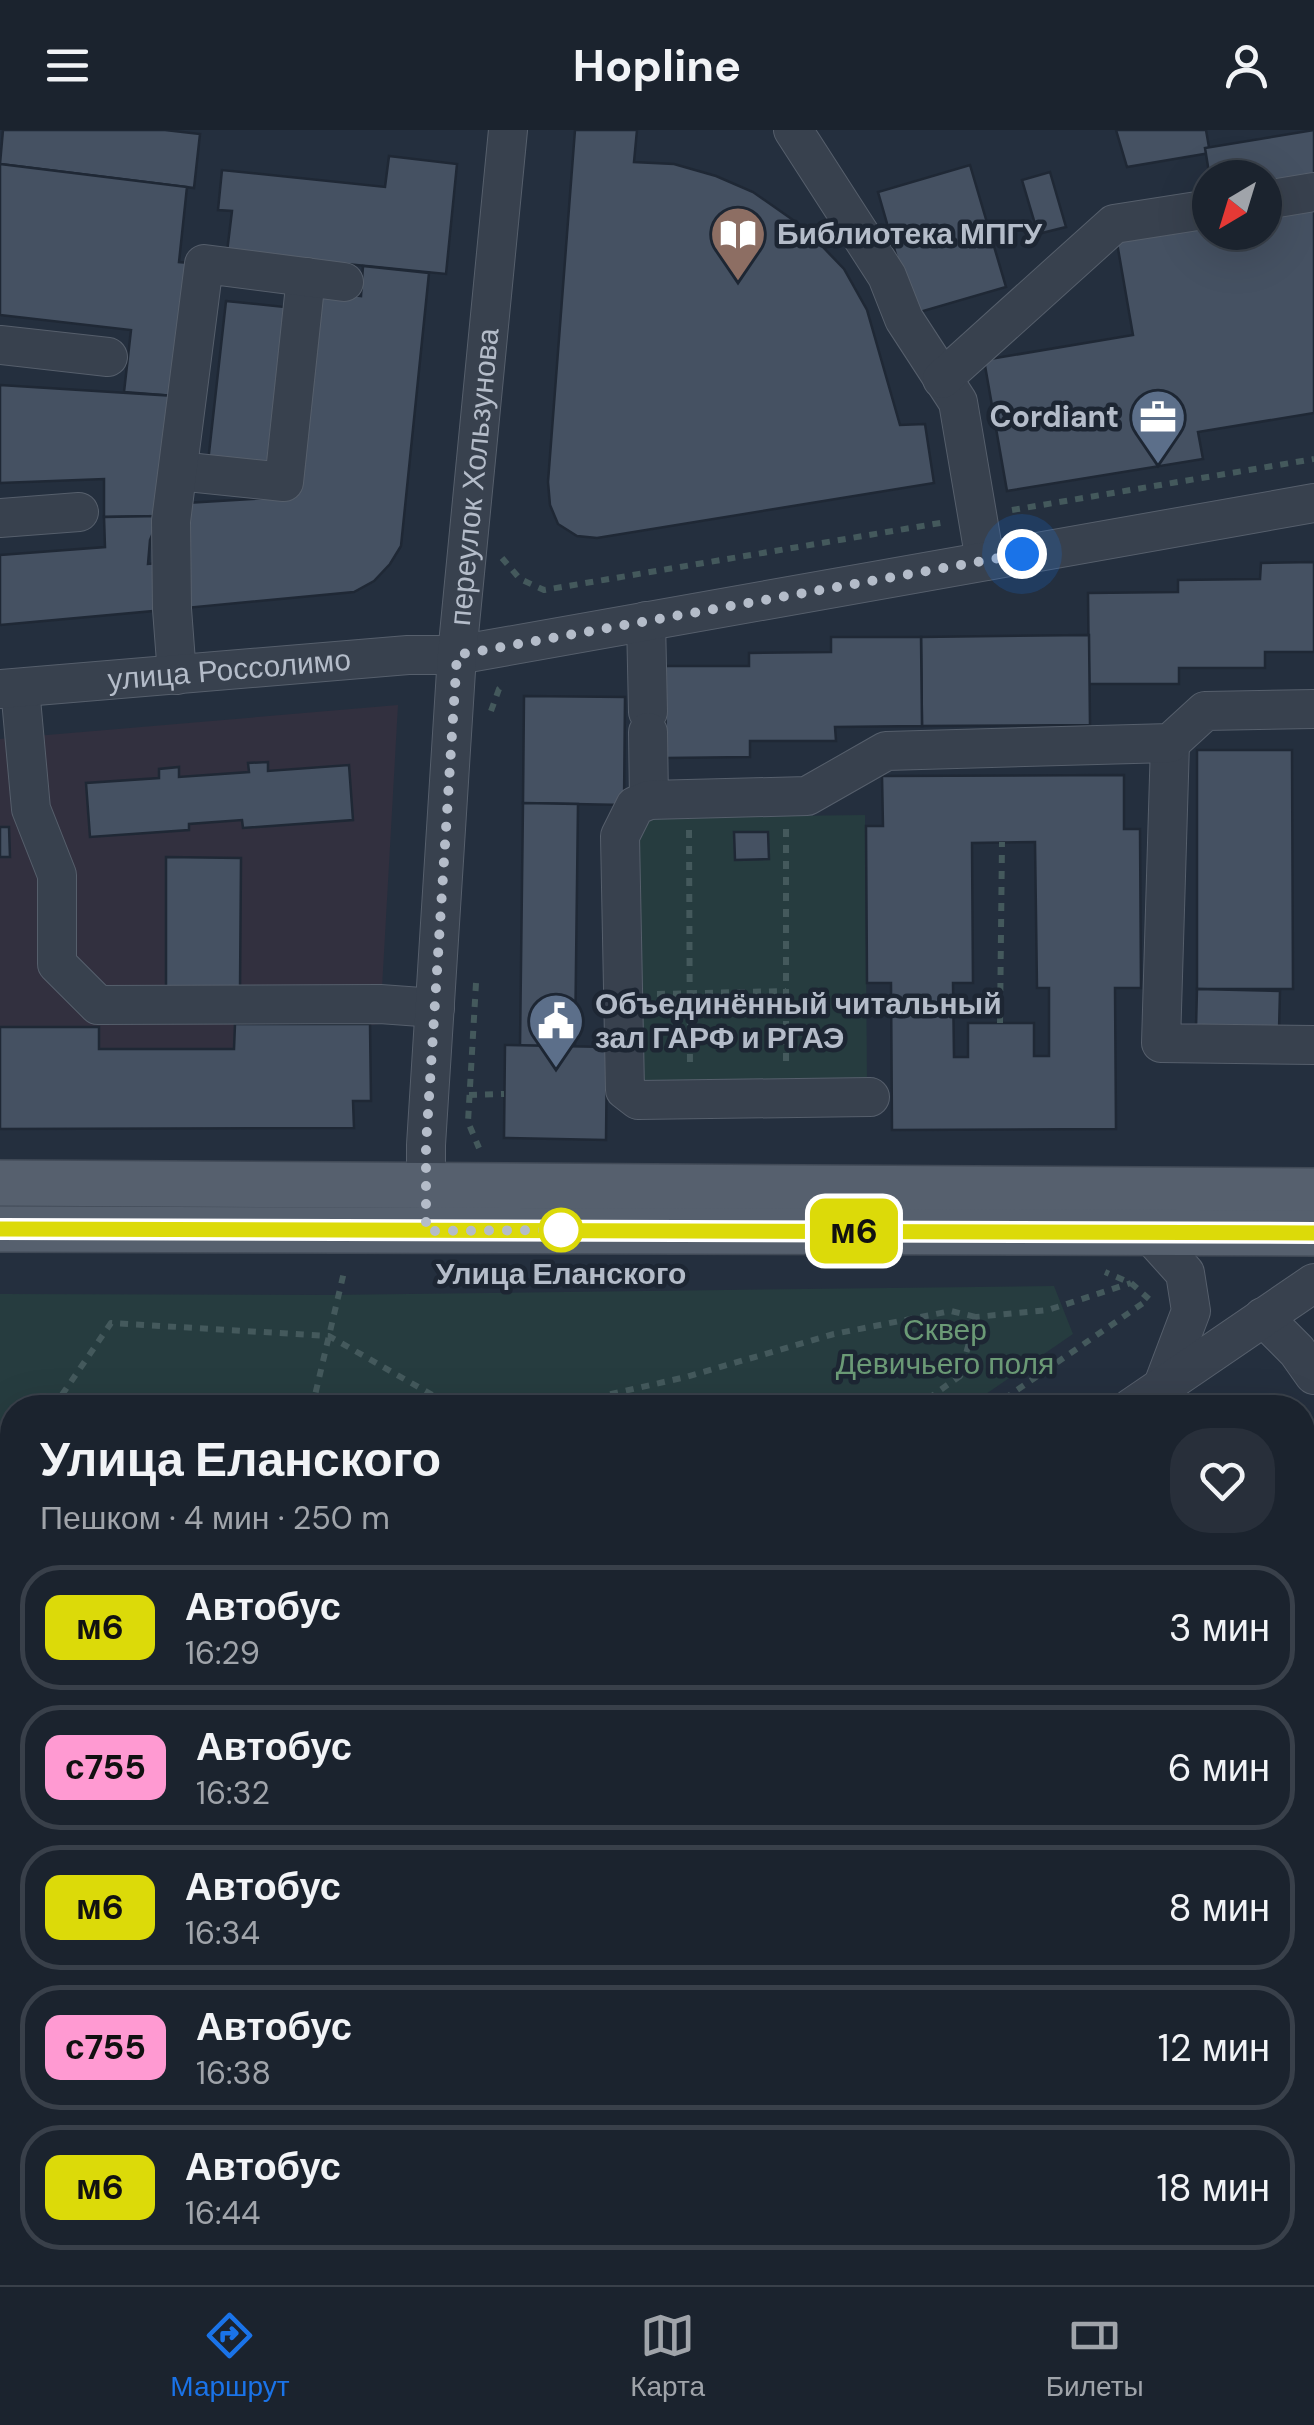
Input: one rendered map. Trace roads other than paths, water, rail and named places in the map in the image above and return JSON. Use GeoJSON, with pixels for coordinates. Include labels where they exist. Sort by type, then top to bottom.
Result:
{"type":"FeatureCollection","features":[{"type":"Feature","properties":{"kind":"main road"},"geometry":{"type":"LineString","coordinates":[[0,1183],[1314,1191]]}},
{"type":"Feature","properties":{"kind":"main road"},"geometry":{"type":"LineString","coordinates":[[0,1229],[1314,1233]]}},
{"type":"Feature","properties":{"kind":"street","name":"переулок Хользунова"},"geometry":{"type":"LineString","coordinates":[[426,1231],[457,655],[508,130]]}},
{"type":"Feature","properties":{"kind":"street"},"geometry":{"type":"LineString","coordinates":[[793,130],[887,276],[904,319],[958,402],[986,561]]}},
{"type":"Feature","properties":{"kind":"street"},"geometry":{"type":"LineString","coordinates":[[1282,197],[1314,192]]}},
{"type":"Feature","properties":{"kind":"street"},"geometry":{"type":"LineString","coordinates":[[942,379],[1114,224],[1192,212]]}},
{"type":"Feature","properties":{"kind":"street"},"geometry":{"type":"LineString","coordinates":[[178,675],[171,521],[204,264],[344,282]]}},
{"type":"Feature","properties":{"kind":"street"},"geometry":{"type":"LineString","coordinates":[[178,470],[284,482],[306,278]]}},
{"type":"Feature","properties":{"kind":"street"},"geometry":{"type":"LineString","coordinates":[[0,345],[108,357]]}},
{"type":"Feature","properties":{"kind":"street","name":"улица Россолимо"},"geometry":{"type":"LineString","coordinates":[[10,688],[408,655],[457,655],[1314,503]]}},
{"type":"Feature","properties":{"kind":"street"},"geometry":{"type":"LineString","coordinates":[[0,518],[79,512]]}},
{"type":"Feature","properties":{"kind":"street"},"geometry":{"type":"LineString","coordinates":[[646,621],[649,800]]}},
{"type":"Feature","properties":{"kind":"street"},"geometry":{"type":"LineString","coordinates":[[10,688],[31,809],[57,875],[57,964],[98,1005],[380,1004],[435,1008]]}},
{"type":"Feature","properties":{"kind":"street"},"geometry":{"type":"LineString","coordinates":[[870,1096],[638,1100],[625,1090],[620,836],[636,806],[649,800],[807,796],[886,752],[1170,742],[1206,711],[1314,709]]}},
{"type":"Feature","properties":{"kind":"street"},"geometry":{"type":"LineString","coordinates":[[1170,742],[1161,1043],[1314,1045]]}},
{"type":"Feature","properties":{"kind":"street"},"geometry":{"type":"LineString","coordinates":[[1148,1232],[1184,1273],[1190,1311],[1163,1385]]}},
{"type":"Feature","properties":{"kind":"street"},"geometry":{"type":"LineString","coordinates":[[1149,1395],[1314,1283]]}},
{"type":"Feature","properties":{"kind":"street"},"geometry":{"type":"LineString","coordinates":[[1264,1317],[1314,1375]]}},
{"type":"Feature","properties":{"kind":"place","name":"Библиотека МПГУ"},"geometry":{"type":"Point","coordinates":[738,283]}},
{"type":"Feature","properties":{"kind":"place","name":"Cordiant"},"geometry":{"type":"Point","coordinates":[1158,466]}},
{"type":"Feature","properties":{"kind":"place","name":"Объединённый читальный зал ГАРФ и РГАЭ"},"geometry":{"type":"Point","coordinates":[556,1070]}},
{"type":"Feature","properties":{"kind":"place","name":"Улица Еланского"},"geometry":{"type":"Point","coordinates":[561,1230]}},
{"type":"Feature","properties":{"kind":"park label","name":"Сквер Девичьего поля"},"geometry":{"type":"Point","coordinates":[945,1347]}}]}
